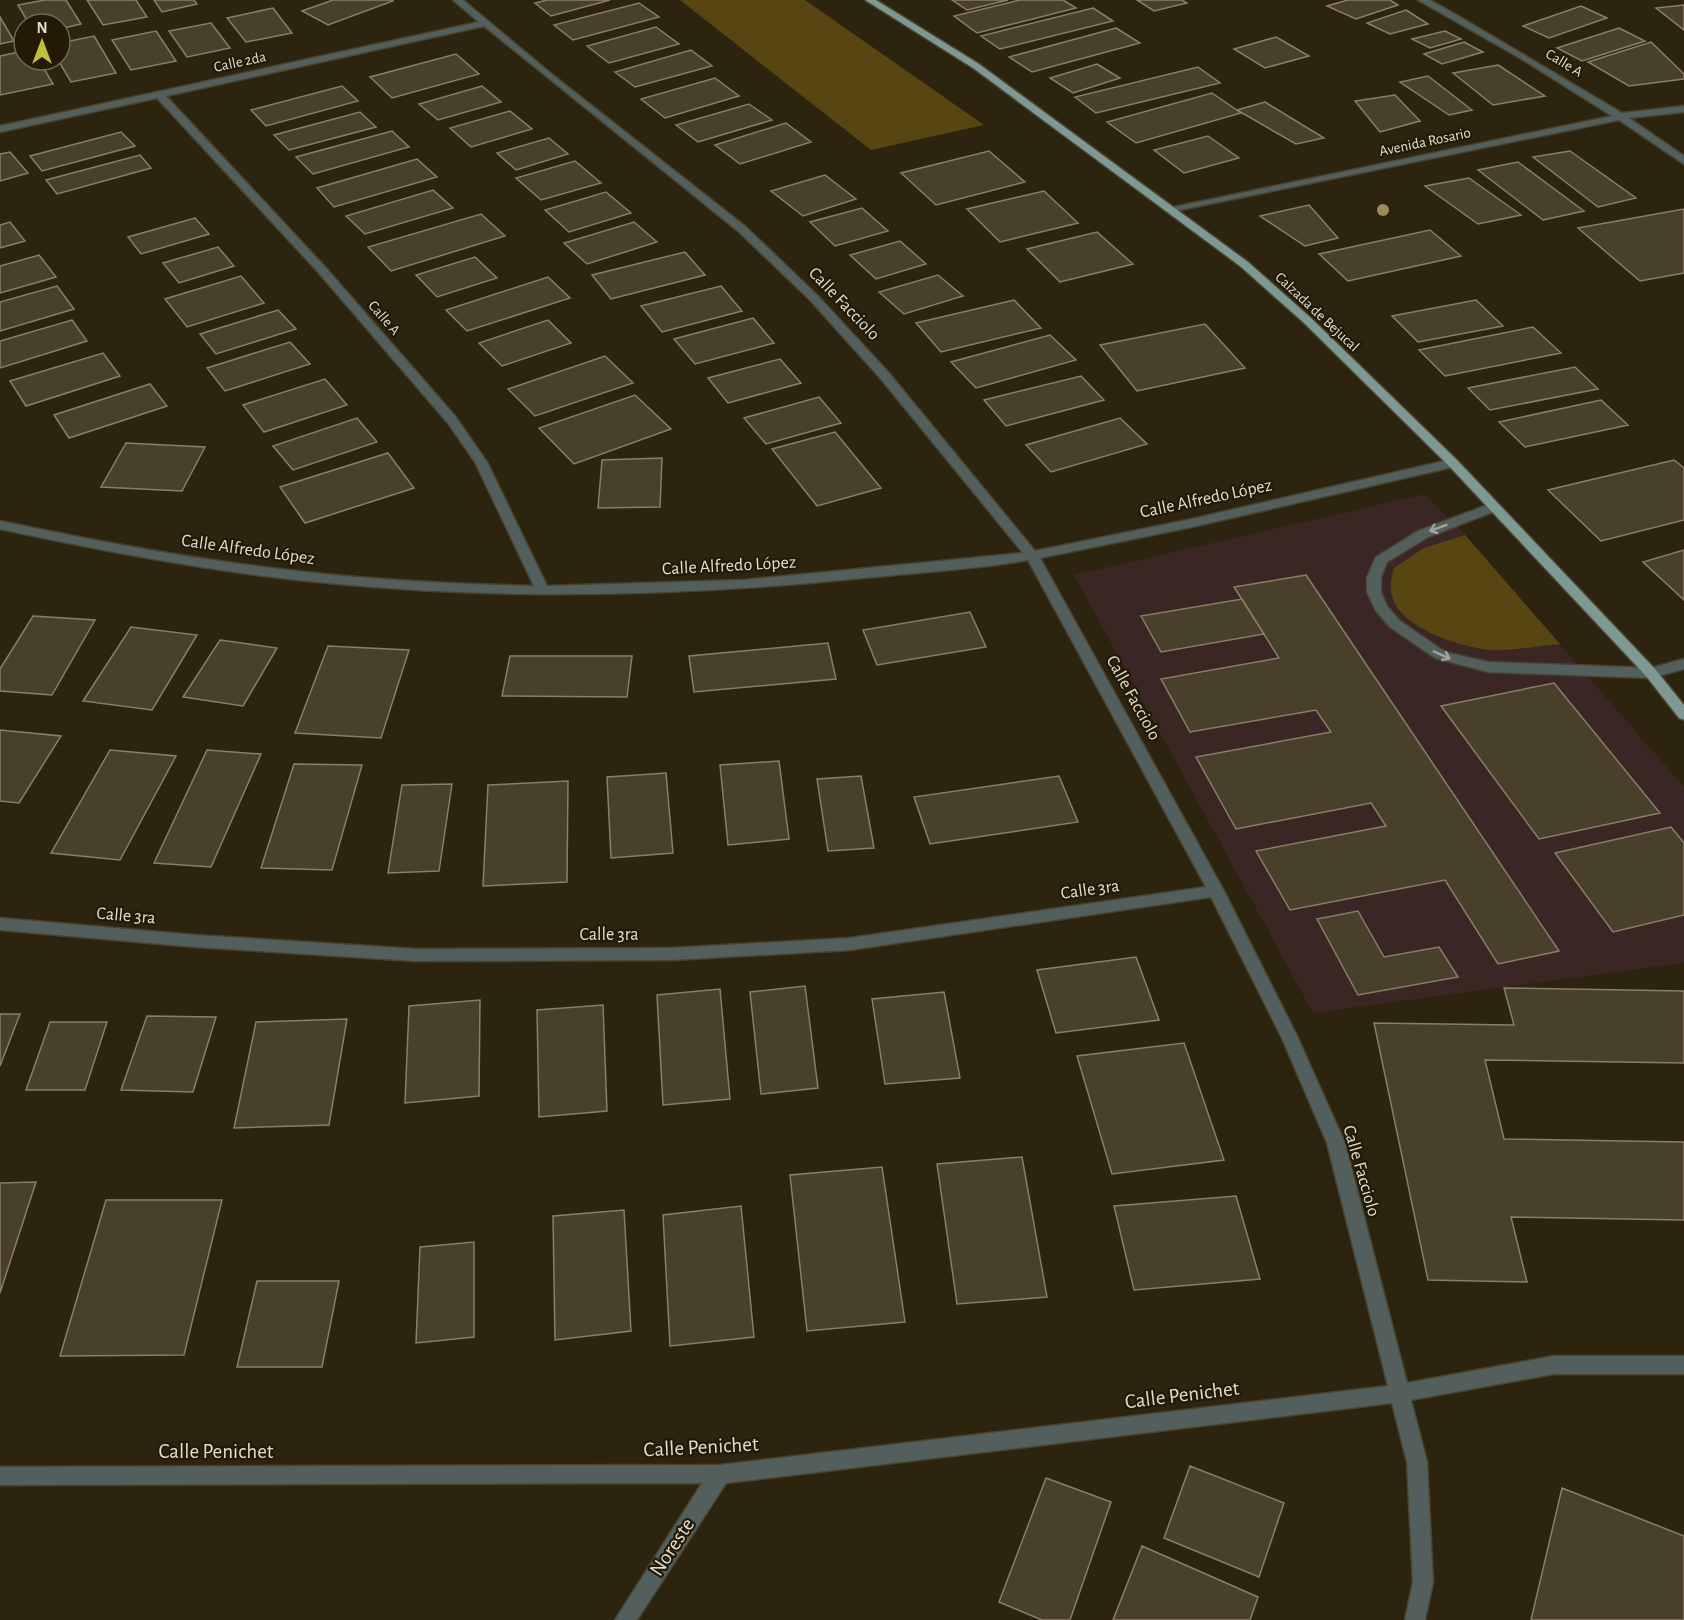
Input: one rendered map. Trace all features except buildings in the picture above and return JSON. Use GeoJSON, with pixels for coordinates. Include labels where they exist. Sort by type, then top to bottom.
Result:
{"type":"FeatureCollection","features":[{"type":"Feature","properties":{"kind":"main road","name":"Calzada de Bejucal"},"geometry":{"type":"LineString","coordinates":[[870,0],[976,66],[1174,210],[1244,264],[1307,320],[1453,463],[1651,673],[1684,715]]}},
{"type":"Feature","properties":{"kind":"street","name":"Calle Facciolo"},"geometry":{"type":"LineString","coordinates":[[458,0],[546,74],[742,229],[806,291],[885,376],[1032,556],[1216,891],[1289,1036],[1336,1143],[1417,1462],[1422,1582],[1415,1620]]}},
{"type":"Feature","properties":{"kind":"street","name":"Calle A"},"geometry":{"type":"LineString","coordinates":[[1423,0],[1512,49],[1624,116],[1684,160]]}},
{"type":"Feature","properties":{"kind":"street","name":"Calle 2da"},"geometry":{"type":"LineString","coordinates":[[0,129],[487,23]]}},
{"type":"Feature","properties":{"kind":"street","name":"Calle A"},"geometry":{"type":"LineString","coordinates":[[160,95],[322,270],[451,419],[481,462],[543,591]]}},
{"type":"Feature","properties":{"kind":"street","name":"Avenida Rosario"},"geometry":{"type":"LineString","coordinates":[[1174,210],[1624,116],[1684,109]]}},
{"type":"Feature","properties":{"kind":"street","name":"Calle Alfredo López"},"geometry":{"type":"LineString","coordinates":[[0,525],[99,546],[208,564],[317,578],[442,587],[543,591],[706,586],[814,580],[1032,556],[1453,463]]}},
{"type":"Feature","properties":{"kind":"street"},"geometry":{"type":"LineString","coordinates":[[1493,507],[1422,534],[1381,560],[1374,577],[1374,592],[1381,608],[1395,624],[1440,655],[1464,663],[1488,667],[1651,673],[1684,664]]}},
{"type":"Feature","properties":{"kind":"street","name":"Calle 3ra"},"geometry":{"type":"LineString","coordinates":[[0,924],[195,941],[416,955],[672,954],[850,944],[1216,891]]}},
{"type":"Feature","properties":{"kind":"street","name":"Calle Penichet"},"geometry":{"type":"LineString","coordinates":[[0,1476],[720,1474],[1400,1393],[1554,1365],[1684,1365]]}},
{"type":"Feature","properties":{"kind":"street","name":"Noreste"},"geometry":{"type":"LineString","coordinates":[[625,1620],[720,1474]]}},
{"type":"Feature","properties":{"kind":"shaded area"},"geometry":{"type":"Polygon","coordinates":[[[680,0],[805,0],[984,125],[871,150],[680,0]]]}},
{"type":"Feature","properties":{"kind":"shaded area"},"geometry":{"type":"Polygon","coordinates":[[[1425,494],[1465,535],[1684,787],[1684,963],[1313,1013],[1074,575],[1425,494]]]}},
{"type":"Feature","properties":{"kind":"shaded area"},"geometry":{"type":"Polygon","coordinates":[[[1465,535],[1560,644],[1504,650],[1469,646],[1437,636],[1409,620],[1399,610],[1391,591],[1394,568],[1424,548],[1465,535]]]}}]}
